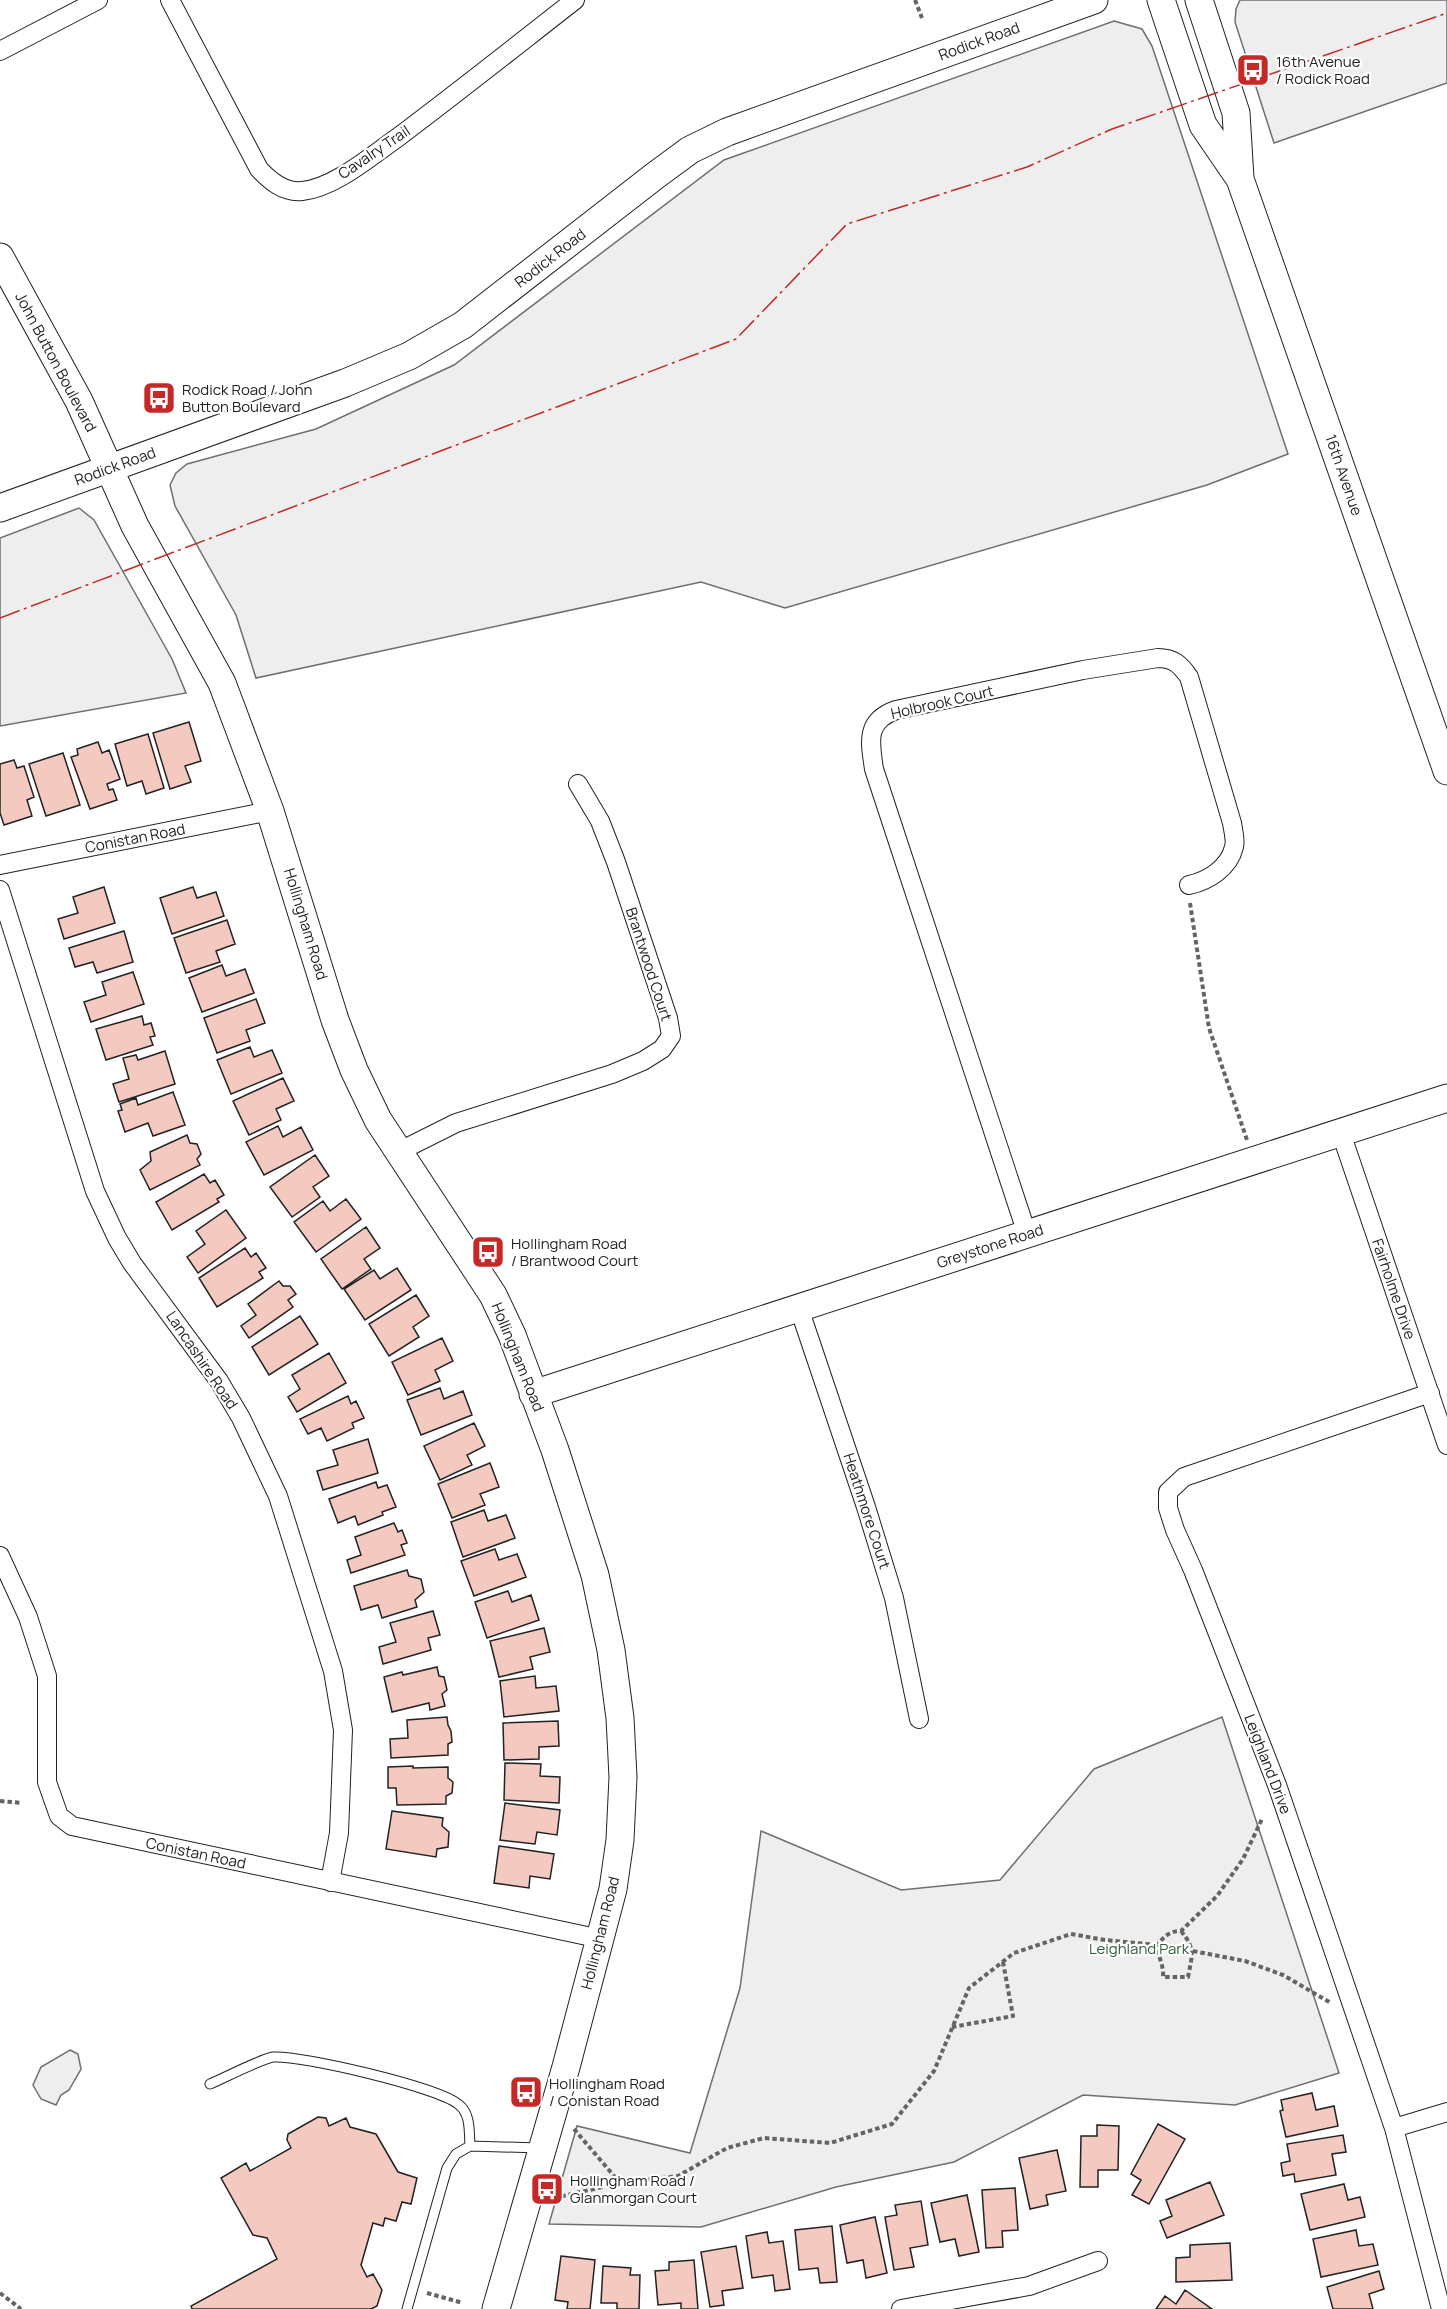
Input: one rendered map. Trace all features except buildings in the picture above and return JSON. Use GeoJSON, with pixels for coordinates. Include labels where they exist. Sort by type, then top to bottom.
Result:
{"type":"FeatureCollection","features":[{"type":"Feature","properties":{"kind":"street"},"geometry":{"type":"LineString","coordinates":[[0,51],[98,0]]}},
{"type":"Feature","properties":{"kind":"street","name":"Cavalry Trail"},"geometry":{"type":"LineString","coordinates":[[170,0],[259,169],[284,189],[300,192],[315,189],[352,170],[434,111],[575,0]]}},
{"type":"Feature","properties":{"kind":"street","name":"Rodick Road"},"geometry":{"type":"LineString","coordinates":[[0,508],[390,365],[440,339],[490,305],[656,175],[707,141],[1094,0]]}},
{"type":"Feature","properties":{"kind":"street","name":"16th Avenue"},"geometry":{"type":"LineString","coordinates":[[1161,0],[1203,125],[1240,179],[1447,771]]}},
{"type":"Feature","properties":{"kind":"street","name":"16th Avenue"},"geometry":{"type":"LineString","coordinates":[[1199,0],[1236,113],[1240,179]]}},
{"type":"Feature","properties":{"kind":"street","name":"John Button Boulevard"},"geometry":{"type":"LineString","coordinates":[[0,256],[80,401],[109,468]]}},
{"type":"Feature","properties":{"kind":"street","name":"Hollingham Road"},"geometry":{"type":"LineString","coordinates":[[109,468],[135,526],[222,683],[270,811],[328,998],[354,1070],[378,1120],[493,1294],[512,1335],[555,1450],[595,1575],[611,1650],[620,1718],[623,1777],[620,1840],[613,1889],[601,1939],[496,2309]]}},
{"type":"Feature","properties":{"kind":"street","name":"Holbrook Court"},"geometry":{"type":"LineString","coordinates":[[1027,1234],[874,769],[871,735],[874,723],[887,713],[896,710],[1083,670],[1170,658],[1183,667],[1189,676],[1232,823],[1235,845],[1229,861],[1216,873],[1201,882],[1189,885]]}},
{"type":"Feature","properties":{"kind":"street","name":"Brantwood Court"},"geometry":{"type":"LineString","coordinates":[[400,1151],[456,1123],[644,1061],[662,1049],[671,1036],[665,1008],[616,862],[600,821],[578,784]]}},
{"type":"Feature","properties":{"kind":"street","name":"Conistan Road"},"geometry":{"type":"LineString","coordinates":[[0,865],[270,811]]}},
{"type":"Feature","properties":{"kind":"street","name":"Lancashire Road"},"geometry":{"type":"LineString","coordinates":[[0,890],[95,1191],[117,1238],[132,1263],[219,1381],[241,1418],[278,1496],[333,1671],[343,1730],[339,1833],[330,1882]]}},
{"type":"Feature","properties":{"kind":"street","name":"Greystone Road"},"geometry":{"type":"LineString","coordinates":[[533,1394],[1447,1098]]}},
{"type":"Feature","properties":{"kind":"street","name":"Fairholme Drive"},"geometry":{"type":"LineString","coordinates":[[1341,1132],[1447,1445]]}},
{"type":"Feature","properties":{"kind":"street","name":"Heathmore Court"},"geometry":{"type":"LineString","coordinates":[[799,1308],[894,1598],[918,1719]]}},
{"type":"Feature","properties":{"kind":"street","name":"Leighland Drive"},"geometry":{"type":"LineString","coordinates":[[1430,1393],[1184,1477],[1168,1492],[1168,1508],[1277,1785],[1357,2019],[1394,2128],[1441,2309]]}},
{"type":"Feature","properties":{"kind":"street","name":"Conistan Road"},"geometry":{"type":"LineString","coordinates":[[0,1556],[28,1617],[47,1676],[47,1782],[59,1816],[72,1826],[601,1939]]}},
{"type":"Feature","properties":{"kind":"street"},"geometry":{"type":"LineString","coordinates":[[1394,2128],[1447,2112]]}},
{"type":"Feature","properties":{"kind":"street"},"geometry":{"type":"LineString","coordinates":[[901,2309],[1029,2286],[1098,2261]]}},
{"type":"Feature","properties":{"kind":"lane"},"geometry":{"type":"LineString","coordinates":[[210,2084],[272,2057],[308,2060],[437,2092],[460,2105],[468,2117],[470,2146]]}},
{"type":"Feature","properties":{"kind":"lane"},"geometry":{"type":"LineString","coordinates":[[406,2309],[447,2168],[456,2154],[470,2146],[542,2148]]}},
{"type":"Feature","properties":{"kind":"path"},"geometry":{"type":"LineString","coordinates":[[915,0],[922,18]]}},
{"type":"Feature","properties":{"kind":"path"},"geometry":{"type":"LineString","coordinates":[[1189,885],[1191,918],[1209,1028],[1254,1161]]}},
{"type":"Feature","properties":{"kind":"path"},"geometry":{"type":"LineString","coordinates":[[0,1801],[22,1803]]}},
{"type":"Feature","properties":{"kind":"path"},"geometry":{"type":"LineString","coordinates":[[1181,1931],[1189,1941],[1193,1952],[1188,1977],[1163,1977],[1164,1965],[1158,1954],[1157,1945],[1166,1935],[1173,1931],[1181,1931],[1217,1896],[1243,1859],[1262,1819]]}},
{"type":"Feature","properties":{"kind":"path"},"geometry":{"type":"LineString","coordinates":[[554,2198],[620,2183],[678,2176],[728,2148],[764,2138],[830,2143],[892,2124],[934,2071],[969,1988],[1014,1953],[1071,1934],[1105,1941],[1157,1945]]}},
{"type":"Feature","properties":{"kind":"path"},"geometry":{"type":"LineString","coordinates":[[1193,1952],[1245,1961],[1283,1975],[1357,2019]]}},
{"type":"Feature","properties":{"kind":"path"},"geometry":{"type":"LineString","coordinates":[[952,2027],[1013,2016],[1003,1962]]}},
{"type":"Feature","properties":{"kind":"path"},"geometry":{"type":"LineString","coordinates":[[574,2129],[620,2183]]}},
{"type":"Feature","properties":{"kind":"path"},"geometry":{"type":"LineString","coordinates":[[412,2289],[464,2303]]}},
{"type":"Feature","properties":{"kind":"path"},"geometry":{"type":"LineString","coordinates":[[0,2293],[21,2309]]}},
{"type":"Feature","properties":{"kind":"green space"},"geometry":{"type":"Polygon","coordinates":[[[1240,0],[1447,0],[1447,83],[1274,143],[1235,22],[1236,9],[1240,0]]]}},
{"type":"Feature","properties":{"kind":"green space"},"geometry":{"type":"Polygon","coordinates":[[[1114,21],[1142,29],[1152,46],[1288,454],[1207,485],[785,608],[701,582],[256,678],[236,615],[175,506],[170,485],[176,473],[187,464],[316,429],[454,365],[724,160],[1114,21]]]}},
{"type":"Feature","properties":{"kind":"green space"},"geometry":{"type":"Polygon","coordinates":[[[79,508],[94,520],[172,659],[186,693],[0,726],[0,538],[79,508]]]}},
{"type":"Feature","properties":{"kind":"green space","name":"Leighland Park"},"geometry":{"type":"Polygon","coordinates":[[[1222,1717],[1339,2073],[1235,2105],[1083,2095],[954,2162],[836,2187],[701,2227],[549,2224],[577,2126],[690,2153],[740,1988],[761,1831],[901,1890],[1000,1880],[1094,1769],[1222,1717]]]}},
{"type":"Feature","properties":{"kind":"green space"},"geometry":{"type":"Polygon","coordinates":[[[70,2050],[78,2054],[81,2069],[69,2090],[61,2095],[56,2105],[41,2099],[33,2085],[41,2067],[70,2050]]]}},
{"type":"Feature","properties":{"kind":"power"},"geometry":{"type":"LineString","coordinates":[[0,618],[736,339],[847,224],[1027,167],[1112,129],[1447,13]]}},
{"type":"Feature","properties":{"kind":"place","name":"16th Avenue / Rodick Road"},"geometry":{"type":"Point","coordinates":[1253,70]}},
{"type":"Feature","properties":{"kind":"place","name":"Rodick Road / John Button Boulevard"},"geometry":{"type":"Point","coordinates":[159,398]}},
{"type":"Feature","properties":{"kind":"place","name":"Hollingham Road / Brantwood Court"},"geometry":{"type":"Point","coordinates":[488,1252]}},
{"type":"Feature","properties":{"kind":"place","name":"Hollingham Road / Conistan Road"},"geometry":{"type":"Point","coordinates":[526,2092]}},
{"type":"Feature","properties":{"kind":"place","name":"Hollingham Road / Glanmorgan Court"},"geometry":{"type":"Point","coordinates":[547,2189]}}]}
